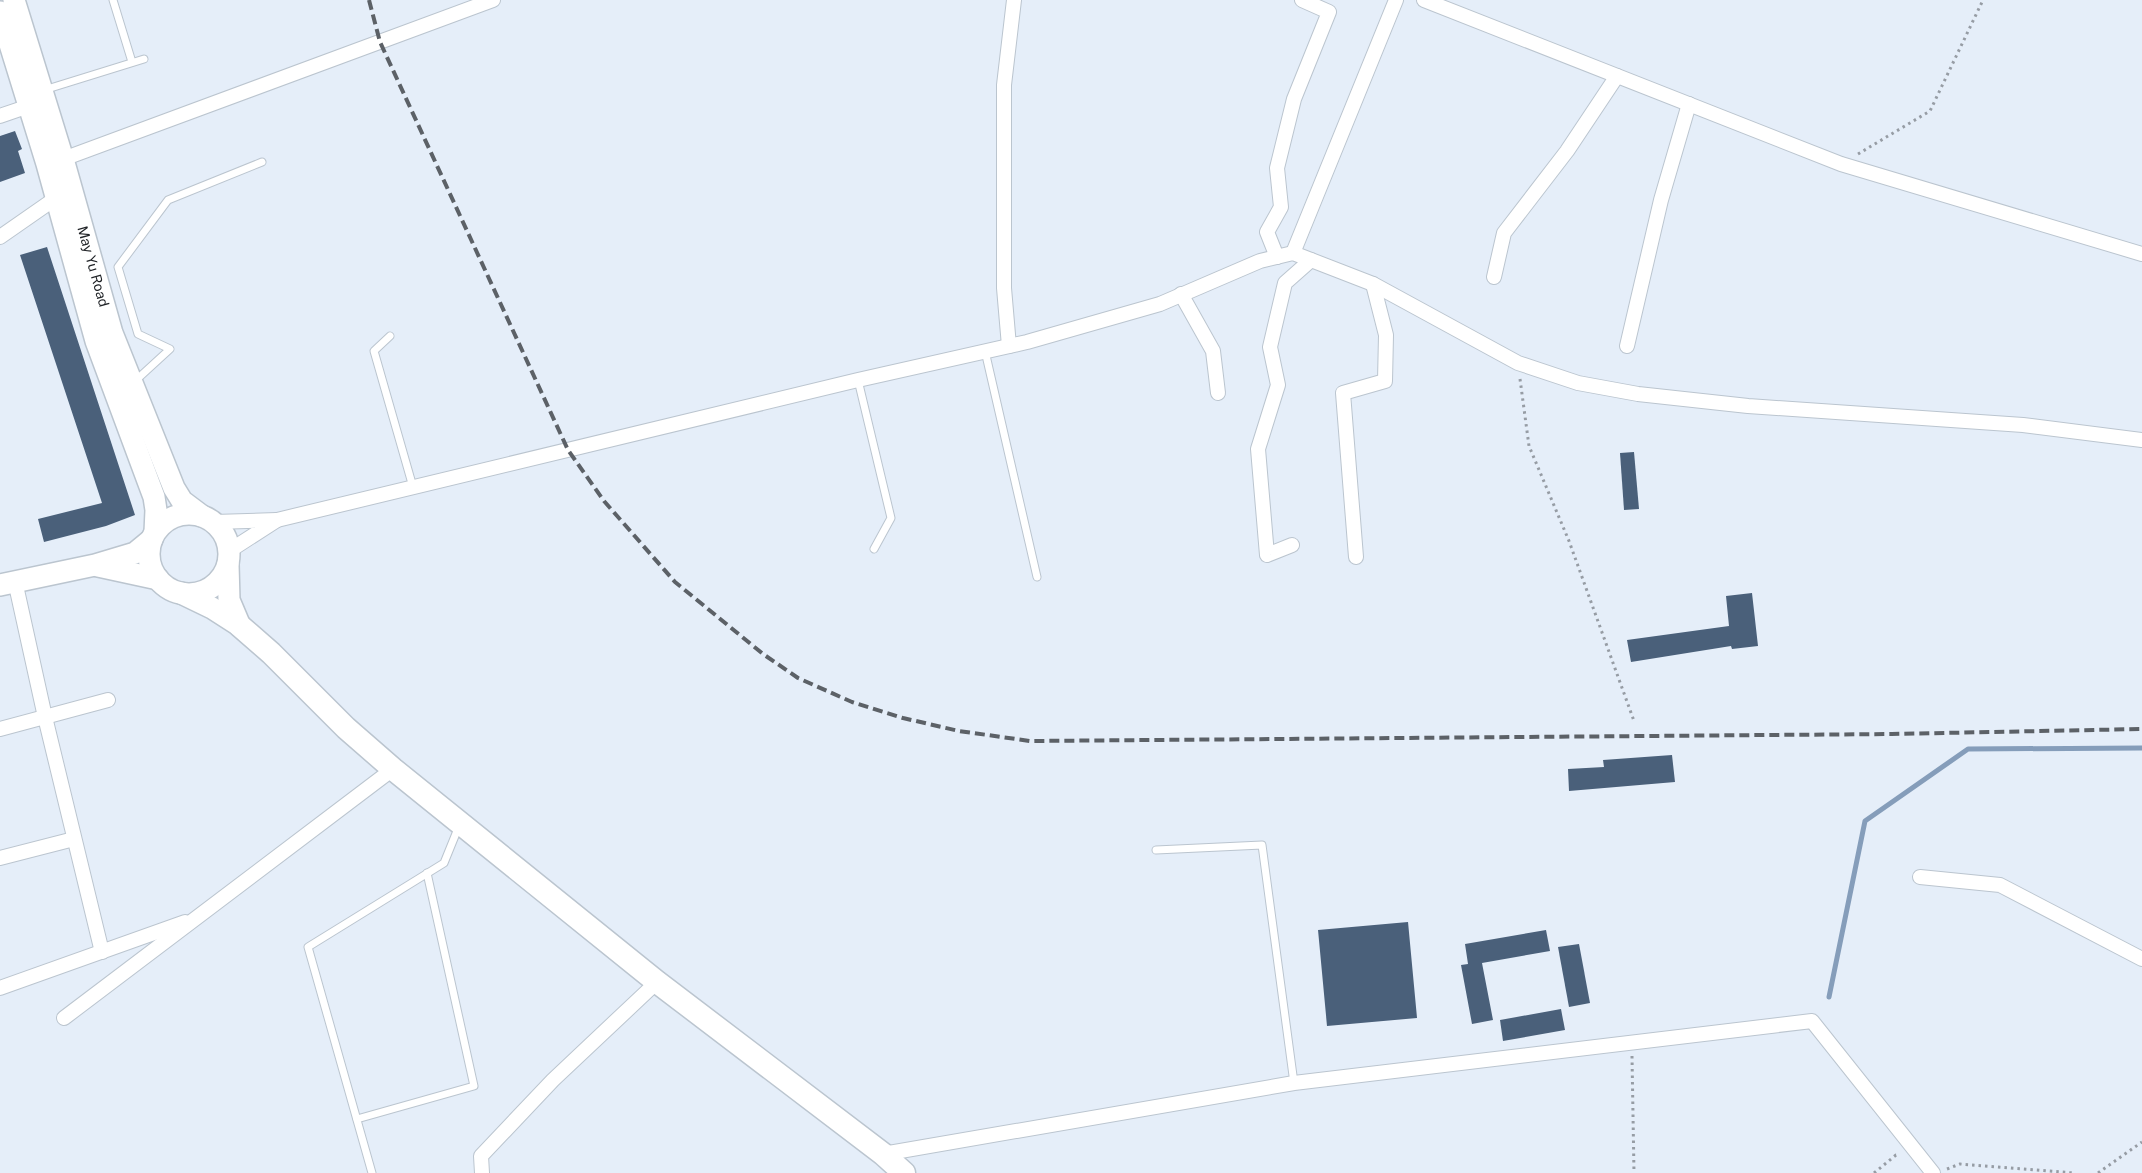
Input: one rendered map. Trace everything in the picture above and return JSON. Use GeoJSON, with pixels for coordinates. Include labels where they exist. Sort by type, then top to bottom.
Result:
{"type":"FeatureCollection","features":[{"type":"Feature","properties":{"kind":"highway"},"geometry":{"type":"LineString","coordinates":[[240,626],[271,653],[346,728],[393,769],[657,982],[882,1154],[904,1173]]}},
{"type":"Feature","properties":{"kind":"main road","name":"May Yu Road"},"geometry":{"type":"LineString","coordinates":[[14,0],[56,198],[96,341],[154,497],[156,510],[154,535]]}},
{"type":"Feature","properties":{"kind":"main road","name":"May Yu Road"},"geometry":{"type":"LineString","coordinates":[[0,12],[63,159],[112,333],[174,488],[182,501],[208,519]]}},
{"type":"Feature","properties":{"kind":"main road"},"geometry":{"type":"LineString","coordinates":[[8,583],[95,565],[135,553],[154,535],[164,522],[176,516],[189,514],[208,519],[227,540],[229,600],[240,626]]}},
{"type":"Feature","properties":{"kind":"main road"},"geometry":{"type":"LineString","coordinates":[[154,535],[149,560],[158,579],[168,588],[212,608],[240,626]]}},
{"type":"Feature","properties":{"kind":"main road"},"geometry":{"type":"LineString","coordinates":[[179,592],[192,593],[211,586],[224,572],[229,555]]}},
{"type":"Feature","properties":{"kind":"main road"},"geometry":{"type":"LineString","coordinates":[[95,565],[158,579]]}},
{"type":"Feature","properties":{"kind":"street"},"geometry":{"type":"LineString","coordinates":[[63,159],[493,0]]}},
{"type":"Feature","properties":{"kind":"street"},"geometry":{"type":"LineString","coordinates":[[1009,346],[1004,288],[1004,85],[1014,0]]}},
{"type":"Feature","properties":{"kind":"street"},"geometry":{"type":"LineString","coordinates":[[1277,257],[1267,232],[1281,207],[1277,168],[1294,99],[1329,12],[1302,0]]}},
{"type":"Feature","properties":{"kind":"street"},"geometry":{"type":"LineString","coordinates":[[1293,253],[1396,0]]}},
{"type":"Feature","properties":{"kind":"street"},"geometry":{"type":"LineString","coordinates":[[1424,0],[1841,164],[2142,254]]}},
{"type":"Feature","properties":{"kind":"street"},"geometry":{"type":"LineString","coordinates":[[1494,277],[1504,233],[1567,151],[1617,76]]}},
{"type":"Feature","properties":{"kind":"street"},"geometry":{"type":"LineString","coordinates":[[0,116],[36,98]]}},
{"type":"Feature","properties":{"kind":"street"},"geometry":{"type":"LineString","coordinates":[[1627,346],[1661,200],[1689,104]]}},
{"type":"Feature","properties":{"kind":"street"},"geometry":{"type":"LineString","coordinates":[[0,237],[56,198]]}},
{"type":"Feature","properties":{"kind":"street"},"geometry":{"type":"LineString","coordinates":[[208,519],[277,520],[858,380],[1009,346],[1160,304],[1260,261],[1293,253],[1372,284],[1518,363],[1578,383],[1638,394],[1748,406],[2023,425],[2142,440]]}},
{"type":"Feature","properties":{"kind":"street"},"geometry":{"type":"LineString","coordinates":[[1292,545],[1267,554],[1258,449],[1278,385],[1270,347],[1285,283],[1311,260]]}},
{"type":"Feature","properties":{"kind":"street"},"geometry":{"type":"LineString","coordinates":[[1356,557],[1343,393],[1385,381],[1386,335],[1372,284]]}},
{"type":"Feature","properties":{"kind":"street"},"geometry":{"type":"LineString","coordinates":[[1181,294],[1213,351],[1218,393]]}},
{"type":"Feature","properties":{"kind":"street"},"geometry":{"type":"LineString","coordinates":[[229,555],[277,520]]}},
{"type":"Feature","properties":{"kind":"street"},"geometry":{"type":"LineString","coordinates":[[8,583],[45,717],[102,952]]}},
{"type":"Feature","properties":{"kind":"street"},"geometry":{"type":"LineString","coordinates":[[0,729],[108,700]]}},
{"type":"Feature","properties":{"kind":"street"},"geometry":{"type":"LineString","coordinates":[[64,1018],[393,769]]}},
{"type":"Feature","properties":{"kind":"street"},"geometry":{"type":"LineString","coordinates":[[0,858],[74,839]]}},
{"type":"Feature","properties":{"kind":"street"},"geometry":{"type":"LineString","coordinates":[[1920,877],[2000,886],[2142,959]]}},
{"type":"Feature","properties":{"kind":"street"},"geometry":{"type":"LineString","coordinates":[[0,988],[200,916]]}},
{"type":"Feature","properties":{"kind":"street"},"geometry":{"type":"LineString","coordinates":[[482,1173],[481,1156],[553,1080],[657,982]]}},
{"type":"Feature","properties":{"kind":"street"},"geometry":{"type":"LineString","coordinates":[[882,1154],[1294,1083],[1812,1021],[1918,1154],[1939,1172]]}},
{"type":"Feature","properties":{"kind":"street"},"geometry":{"type":"LineString","coordinates":[[481,1156],[493,1173]]}},
{"type":"Feature","properties":{"kind":"lane"},"geometry":{"type":"LineString","coordinates":[[113,0],[132,62]]}},
{"type":"Feature","properties":{"kind":"lane"},"geometry":{"type":"LineString","coordinates":[[36,98],[144,59]]}},
{"type":"Feature","properties":{"kind":"lane"},"geometry":{"type":"LineString","coordinates":[[132,384],[170,349],[138,334],[118,267],[168,200],[262,162]]}},
{"type":"Feature","properties":{"kind":"lane"},"geometry":{"type":"LineString","coordinates":[[390,336],[374,351],[413,487]]}},
{"type":"Feature","properties":{"kind":"lane"},"geometry":{"type":"LineString","coordinates":[[985,351],[1037,577]]}},
{"type":"Feature","properties":{"kind":"lane"},"geometry":{"type":"LineString","coordinates":[[858,380],[891,518],[874,549]]}},
{"type":"Feature","properties":{"kind":"lane"},"geometry":{"type":"LineString","coordinates":[[372,1173],[308,947],[444,862],[460,824]]}},
{"type":"Feature","properties":{"kind":"lane"},"geometry":{"type":"LineString","coordinates":[[1156,850],[1262,845],[1294,1083]]}},
{"type":"Feature","properties":{"kind":"lane"},"geometry":{"type":"LineString","coordinates":[[357,1119],[474,1086],[427,873]]}},
{"type":"Feature","properties":{"kind":"path"},"geometry":{"type":"LineString","coordinates":[[1841,164],[1930,111],[1983,0]]}},
{"type":"Feature","properties":{"kind":"path"},"geometry":{"type":"LineString","coordinates":[[1518,363],[1529,446],[1569,540],[1634,722]]}},
{"type":"Feature","properties":{"kind":"path"},"geometry":{"type":"LineString","coordinates":[[1632,1043],[1634,1173]]}},
{"type":"Feature","properties":{"kind":"path"},"geometry":{"type":"LineString","coordinates":[[2098,1173],[2142,1142]]}},
{"type":"Feature","properties":{"kind":"path"},"geometry":{"type":"LineString","coordinates":[[1874,1173],[1896,1155],[1918,1154]]}},
{"type":"Feature","properties":{"kind":"path"},"geometry":{"type":"LineString","coordinates":[[1939,1172],[1960,1164],[2074,1173]]}},
{"type":"Feature","properties":{"kind":"building"},"geometry":{"type":"Polygon","coordinates":[[[15,131],[22,149],[18,151],[25,173],[0,182],[0,136],[15,131]]]}},
{"type":"Feature","properties":{"kind":"building"},"geometry":{"type":"Polygon","coordinates":[[[47,247],[135,515],[106,526],[44,542],[38,519],[102,503],[20,255],[47,247]]]}},
{"type":"Feature","properties":{"kind":"building"},"geometry":{"type":"Polygon","coordinates":[[[1634,452],[1639,509],[1624,510],[1620,453],[1634,452]]]}},
{"type":"Feature","properties":{"kind":"building"},"geometry":{"type":"Polygon","coordinates":[[[1752,593],[1758,646],[1732,649],[1731,646],[1631,662],[1627,640],[1729,626],[1726,596],[1752,593]]]}},
{"type":"Feature","properties":{"kind":"building"},"geometry":{"type":"Polygon","coordinates":[[[1672,755],[1675,782],[1569,791],[1568,769],[1604,767],[1603,760],[1672,755]]]}},
{"type":"Feature","properties":{"kind":"building"},"geometry":{"type":"Polygon","coordinates":[[[1408,922],[1417,1018],[1327,1026],[1318,930],[1408,922]]]}},
{"type":"Feature","properties":{"kind":"building"},"geometry":{"type":"Polygon","coordinates":[[[1546,930],[1550,951],[1482,963],[1493,1020],[1472,1024],[1461,965],[1468,964],[1465,944],[1546,930]]]}},
{"type":"Feature","properties":{"kind":"building"},"geometry":{"type":"Polygon","coordinates":[[[1579,944],[1590,1003],[1569,1007],[1558,947],[1579,944]]]}},
{"type":"Feature","properties":{"kind":"building"},"geometry":{"type":"Polygon","coordinates":[[[1561,1009],[1565,1030],[1503,1041],[1500,1020],[1561,1009]]]}},
{"type":"Feature","properties":{"kind":"waterway"},"geometry":{"type":"LineString","coordinates":[[1829,997],[1865,821],[1968,749],[2142,748]]}},
{"type":"Feature","properties":{"kind":"railway"},"geometry":{"type":"LineString","coordinates":[[369,0],[380,42],[568,450],[604,501],[675,582],[763,654],[798,678],[852,702],[903,718],[959,731],[1030,741],[1892,734],[2142,729]]}}]}
